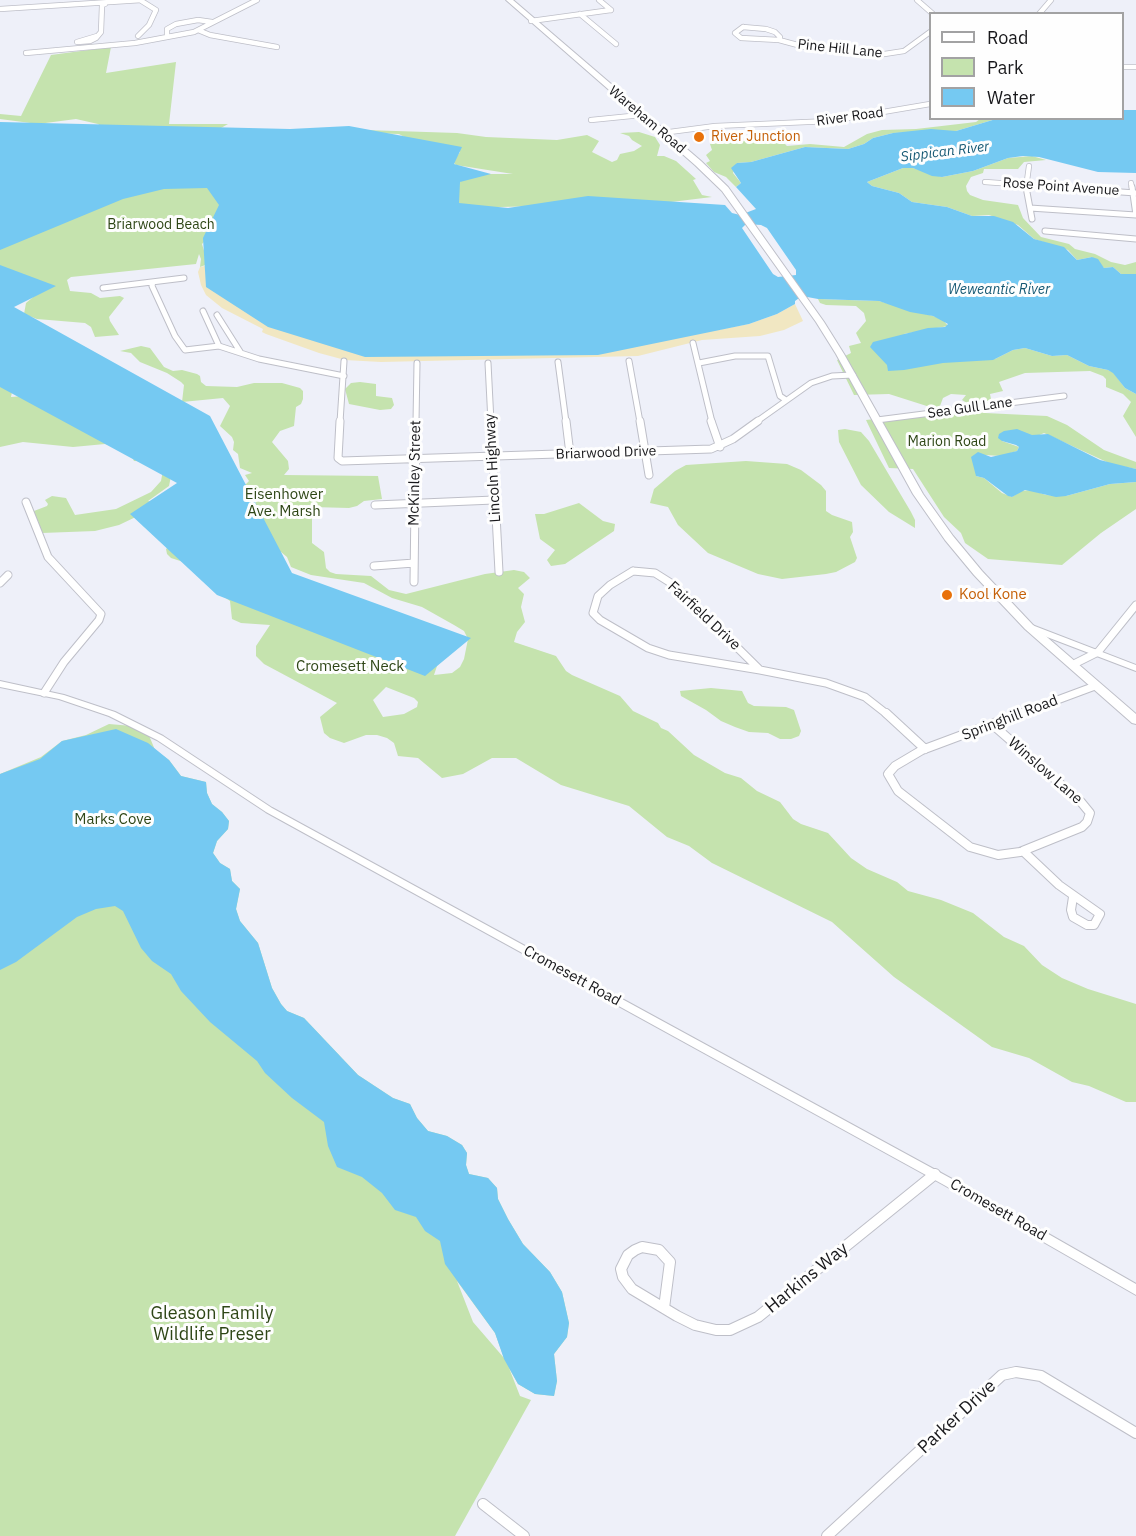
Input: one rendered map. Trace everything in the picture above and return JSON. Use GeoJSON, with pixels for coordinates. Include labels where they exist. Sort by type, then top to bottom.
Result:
{"type":"FeatureCollection","features":[{"type":"Feature","properties":{"kind":"main road","name":"Wareham Road"},"geometry":{"type":"LineString","coordinates":[[509,0],[712,176],[742,213],[805,300],[852,375]]}},
{"type":"Feature","properties":{"kind":"main road"},"geometry":{"type":"LineString","coordinates":[[852,375],[933,517],[978,573],[1029,627],[1136,720]]}},
{"type":"Feature","properties":{"kind":"street"},"geometry":{"type":"LineString","coordinates":[[0,9],[141,0],[156,10],[149,25],[138,36]]}},
{"type":"Feature","properties":{"kind":"street"},"geometry":{"type":"LineString","coordinates":[[26,54],[135,43],[198,30],[257,0]]}},
{"type":"Feature","properties":{"kind":"street"},"geometry":{"type":"LineString","coordinates":[[531,21],[611,10],[599,0]]}},
{"type":"Feature","properties":{"kind":"street"},"geometry":{"type":"LineString","coordinates":[[916,0],[931,12]]}},
{"type":"Feature","properties":{"kind":"street"},"geometry":{"type":"LineString","coordinates":[[1042,12],[1051,0]]}},
{"type":"Feature","properties":{"kind":"street"},"geometry":{"type":"LineString","coordinates":[[97,36],[101,32],[102,5],[105,4]]}},
{"type":"Feature","properties":{"kind":"street"},"geometry":{"type":"LineString","coordinates":[[580,14],[616,44]]}},
{"type":"Feature","properties":{"kind":"street"},"geometry":{"type":"LineString","coordinates":[[167,35],[166,32],[170,26],[182,22],[198,20],[213,22]]}},
{"type":"Feature","properties":{"kind":"street","name":"Pine Hill Lane"},"geometry":{"type":"LineString","coordinates":[[779,40],[780,37],[775,32],[763,28],[743,27],[735,33],[741,38],[779,40],[805,47],[882,55],[904,51],[929,33]]}},
{"type":"Feature","properties":{"kind":"street"},"geometry":{"type":"LineString","coordinates":[[198,30],[210,35],[277,47]]}},
{"type":"Feature","properties":{"kind":"street","name":"River Road"},"geometry":{"type":"LineString","coordinates":[[662,133],[715,126],[830,121],[929,104]]}},
{"type":"Feature","properties":{"kind":"street"},"geometry":{"type":"LineString","coordinates":[[591,120],[641,115]]}},
{"type":"Feature","properties":{"kind":"street"},"geometry":{"type":"LineString","coordinates":[[1029,166],[1028,185],[1032,219]]}},
{"type":"Feature","properties":{"kind":"street","name":"Rose Point Avenue"},"geometry":{"type":"LineString","coordinates":[[985,182],[1134,192]]}},
{"type":"Feature","properties":{"kind":"street"},"geometry":{"type":"LineString","coordinates":[[1030,208],[1136,215],[1131,183]]}},
{"type":"Feature","properties":{"kind":"street"},"geometry":{"type":"LineString","coordinates":[[1045,231],[1136,239]]}},
{"type":"Feature","properties":{"kind":"street"},"geometry":{"type":"LineString","coordinates":[[103,288],[184,278]]}},
{"type":"Feature","properties":{"kind":"street"},"geometry":{"type":"LineString","coordinates":[[153,282],[152,286],[175,336],[185,350],[219,346],[344,376],[345,361]]}},
{"type":"Feature","properties":{"kind":"street"},"geometry":{"type":"LineString","coordinates":[[203,311],[219,346]]}},
{"type":"Feature","properties":{"kind":"street"},"geometry":{"type":"LineString","coordinates":[[218,315],[241,353]]}},
{"type":"Feature","properties":{"kind":"street"},"geometry":{"type":"LineString","coordinates":[[693,343],[710,417],[720,447],[786,400],[819,380],[832,376],[852,375]]}},
{"type":"Feature","properties":{"kind":"street"},"geometry":{"type":"LineString","coordinates":[[699,363],[735,356],[768,356],[780,396],[786,400]]}},
{"type":"Feature","properties":{"kind":"street"},"geometry":{"type":"LineString","coordinates":[[628,361],[633,376],[649,475]]}},
{"type":"Feature","properties":{"kind":"street"},"geometry":{"type":"LineString","coordinates":[[558,362],[570,454]]}},
{"type":"Feature","properties":{"kind":"street","name":"McKinley Street"},"geometry":{"type":"LineString","coordinates":[[414,582],[417,363]]}},
{"type":"Feature","properties":{"kind":"street","name":"Lincoln Highway"},"geometry":{"type":"LineString","coordinates":[[488,363],[499,572]]}},
{"type":"Feature","properties":{"kind":"street","name":"Briarwood Drive"},"geometry":{"type":"LineString","coordinates":[[344,376],[339,460],[646,452],[720,447]]}},
{"type":"Feature","properties":{"kind":"street","name":"Sea Gull Lane"},"geometry":{"type":"LineString","coordinates":[[877,420],[1064,396]]}},
{"type":"Feature","properties":{"kind":"street"},"geometry":{"type":"LineString","coordinates":[[375,505],[494,500]]}},
{"type":"Feature","properties":{"kind":"street"},"geometry":{"type":"LineString","coordinates":[[26,502],[39,541],[48,557],[101,614],[94,627],[64,662],[44,693]]}},
{"type":"Feature","properties":{"kind":"street"},"geometry":{"type":"LineString","coordinates":[[374,566],[414,563]]}},
{"type":"Feature","properties":{"kind":"street","name":"Fairfield Drive"},"geometry":{"type":"LineString","coordinates":[[760,670],[674,585],[655,573],[633,571],[610,585],[598,596],[593,607],[593,613],[600,620],[648,648],[669,655],[826,683],[865,697],[883,710],[925,749]]}},
{"type":"Feature","properties":{"kind":"street"},"geometry":{"type":"LineString","coordinates":[[0,583],[8,575]]}},
{"type":"Feature","properties":{"kind":"street"},"geometry":{"type":"LineString","coordinates":[[1072,666],[1098,652],[1136,605]]}},
{"type":"Feature","properties":{"kind":"street"},"geometry":{"type":"LineString","coordinates":[[1029,627],[1136,668]]}},
{"type":"Feature","properties":{"kind":"street","name":"Cromesett Road"},"geometry":{"type":"LineString","coordinates":[[0,684],[44,693],[112,714],[160,738],[280,816],[935,1174],[1136,1290]]}},
{"type":"Feature","properties":{"kind":"street","name":"Springhill Road"},"geometry":{"type":"LineString","coordinates":[[925,749],[1095,686]]}},
{"type":"Feature","properties":{"kind":"street","name":"Winslow Lane"},"geometry":{"type":"LineString","coordinates":[[925,749],[895,766],[888,774],[891,782],[898,791],[970,847],[998,855],[1023,851],[1082,827],[1088,822],[1090,813],[1081,802],[993,725]]}},
{"type":"Feature","properties":{"kind":"street"},"geometry":{"type":"LineString","coordinates":[[1023,851],[1073,897]]}},
{"type":"Feature","properties":{"kind":"street","name":"Harkins Way"},"geometry":{"type":"LineString","coordinates":[[664,1308],[670,1262],[659,1250],[642,1247],[634,1250],[623,1261],[623,1277],[632,1289],[664,1308],[686,1321],[705,1328],[730,1330],[758,1317],[935,1174]]}},
{"type":"Feature","properties":{"kind":"street","name":"Parker Drive"},"geometry":{"type":"LineString","coordinates":[[827,1536],[1002,1375],[1016,1372],[1041,1376],[1136,1434]]}},
{"type":"Feature","properties":{"kind":"street"},"geometry":{"type":"LineString","coordinates":[[483,1504],[524,1536]]}},
{"type":"Feature","properties":{"kind":"green space"},"geometry":{"type":"Polygon","coordinates":[[[111,47],[106,73],[176,62],[169,124],[228,124],[221,128],[103,128],[98,124],[76,119],[38,124],[0,119],[0,114],[21,116],[51,55],[111,47]]]}},
{"type":"Feature","properties":{"kind":"green space"},"geometry":{"type":"Polygon","coordinates":[[[993,120],[956,131],[893,133],[873,138],[864,144],[848,149],[805,147],[751,162],[737,163],[733,173],[741,183],[736,187],[726,177],[714,172],[706,163],[710,161],[706,155],[712,150],[710,144],[714,142],[777,140],[787,146],[810,144],[844,147],[867,134],[882,130],[916,129],[993,120]]]}},
{"type":"Feature","properties":{"kind":"green space"},"geometry":{"type":"Polygon","coordinates":[[[365,130],[557,140],[587,135],[599,141],[592,152],[612,162],[617,160],[620,154],[634,151],[642,146],[629,136],[620,133],[639,132],[655,137],[660,145],[657,156],[676,161],[696,179],[693,180],[702,195],[712,197],[663,203],[459,208],[446,191],[464,179],[487,174],[513,174],[456,165],[453,162],[460,152],[458,148],[410,140],[399,134],[370,133],[365,130]]]}},
{"type":"Feature","properties":{"kind":"green space"},"geometry":{"type":"Polygon","coordinates":[[[1032,156],[1046,160],[1024,162],[1018,169],[984,169],[983,173],[971,177],[966,186],[967,191],[970,195],[983,200],[1018,205],[1023,218],[1041,237],[1069,244],[1075,249],[1095,254],[1111,262],[1125,265],[1136,262],[1136,274],[1121,274],[1113,267],[1104,268],[1092,257],[1077,260],[1068,250],[1034,239],[1018,225],[989,215],[972,216],[947,207],[912,202],[899,193],[872,186],[867,182],[903,168],[913,168],[942,177],[973,171],[1008,158],[1032,156]]]}},
{"type":"Feature","properties":{"kind":"green space","name":"Briarwood Beach"},"geometry":{"type":"Polygon","coordinates":[[[165,182],[195,182],[209,185],[225,197],[223,207],[226,214],[222,224],[202,244],[208,264],[200,267],[199,254],[196,264],[71,277],[67,280],[70,291],[91,293],[100,298],[120,296],[124,298],[109,317],[119,335],[95,337],[91,327],[85,323],[37,319],[24,314],[26,303],[40,289],[10,283],[0,278],[0,234],[115,192],[165,182]]]}},
{"type":"Feature","properties":{"kind":"green space"},"geometry":{"type":"Polygon","coordinates":[[[818,299],[879,301],[933,316],[943,320],[948,326],[904,334],[995,359],[1013,350],[1025,348],[1052,356],[1067,355],[1089,366],[1113,372],[1125,388],[1136,394],[1136,437],[1123,416],[1131,402],[1123,394],[1106,387],[1106,379],[1103,376],[1090,371],[1025,373],[999,382],[1003,391],[990,394],[991,399],[988,401],[967,403],[962,400],[966,395],[951,394],[943,398],[940,406],[933,408],[889,394],[854,395],[837,360],[851,353],[849,346],[861,343],[856,333],[866,321],[864,313],[856,306],[826,305],[820,303],[818,299]]]}},
{"type":"Feature","properties":{"kind":"green space"},"geometry":{"type":"Polygon","coordinates":[[[141,346],[150,348],[164,367],[173,371],[182,370],[197,374],[206,386],[237,387],[254,383],[282,383],[303,391],[301,404],[296,407],[294,426],[280,431],[272,442],[288,461],[289,469],[284,475],[378,476],[382,499],[364,501],[349,508],[312,507],[312,543],[324,552],[326,568],[330,572],[371,576],[389,590],[406,594],[485,574],[514,570],[524,572],[530,578],[518,588],[524,594],[521,607],[525,622],[517,632],[514,642],[556,656],[566,671],[572,675],[620,696],[633,711],[658,723],[694,755],[725,773],[741,778],[757,791],[780,802],[793,819],[801,824],[828,833],[851,858],[867,869],[897,882],[908,891],[941,900],[973,913],[1004,937],[1024,946],[1042,965],[1062,978],[1136,1004],[1136,1102],[1126,1102],[1089,1086],[1072,1082],[1029,1058],[992,1047],[894,977],[832,922],[712,863],[689,846],[667,837],[629,806],[561,785],[516,758],[492,758],[463,774],[442,778],[418,758],[398,756],[394,743],[387,738],[366,735],[344,743],[330,738],[324,733],[320,717],[337,703],[264,664],[256,656],[256,646],[270,625],[241,623],[232,619],[230,601],[214,590],[209,583],[211,576],[208,570],[171,558],[167,554],[166,549],[173,543],[174,535],[169,532],[156,535],[158,515],[142,514],[119,525],[95,531],[42,533],[38,521],[34,519],[34,511],[47,506],[45,500],[52,496],[66,498],[75,515],[116,509],[151,492],[161,481],[163,470],[157,462],[134,461],[130,453],[124,449],[105,444],[73,447],[23,442],[0,447],[0,377],[6,377],[6,386],[12,392],[11,397],[24,396],[42,399],[110,440],[133,444],[165,460],[172,471],[169,486],[148,501],[167,504],[177,511],[185,520],[181,524],[227,573],[229,588],[269,602],[305,605],[329,619],[352,627],[372,625],[385,633],[401,635],[406,642],[406,648],[435,659],[438,663],[434,675],[452,673],[460,667],[464,659],[468,639],[464,631],[422,607],[392,598],[364,583],[311,575],[291,567],[287,557],[281,552],[266,553],[261,541],[255,498],[241,493],[240,490],[249,481],[245,475],[252,473],[240,468],[238,454],[233,450],[232,437],[220,426],[230,406],[223,398],[182,402],[184,385],[181,382],[167,373],[140,362],[131,353],[120,351],[141,346]],[[386,687],[373,700],[383,717],[404,714],[417,707],[418,702],[414,698],[386,687]]]}},
{"type":"Feature","properties":{"kind":"green space"},"geometry":{"type":"Polygon","coordinates":[[[351,383],[376,384],[376,396],[392,398],[394,405],[391,409],[380,410],[349,404],[345,389],[351,383]]]}},
{"type":"Feature","properties":{"kind":"green space","name":"Marion Road"},"geometry":{"type":"Polygon","coordinates":[[[971,408],[985,413],[1047,416],[1067,425],[1104,450],[1136,462],[1136,469],[1111,464],[1044,433],[1035,437],[1002,441],[1019,447],[1017,451],[1001,456],[985,455],[976,476],[984,478],[1002,493],[1012,497],[1021,491],[1031,490],[1046,495],[1066,496],[1110,484],[1136,482],[1136,509],[1101,533],[1062,565],[988,559],[965,543],[961,533],[944,517],[913,469],[889,468],[866,420],[971,408]]]}},
{"type":"Feature","properties":{"kind":"green space"},"geometry":{"type":"Polygon","coordinates":[[[838,430],[861,432],[869,441],[911,512],[915,520],[915,528],[889,512],[861,485],[839,442],[838,430]]]}},
{"type":"Feature","properties":{"kind":"green space"},"geometry":{"type":"Polygon","coordinates":[[[746,461],[787,464],[801,470],[821,485],[826,491],[826,511],[852,522],[853,532],[850,537],[857,558],[855,562],[836,572],[826,574],[782,579],[758,574],[708,553],[678,525],[668,507],[650,503],[654,489],[686,465],[746,461]]]}},
{"type":"Feature","properties":{"kind":"green space"},"geometry":{"type":"Polygon","coordinates":[[[579,503],[603,521],[615,524],[614,531],[565,564],[551,566],[547,560],[555,550],[540,539],[535,514],[544,514],[579,503]]]}},
{"type":"Feature","properties":{"kind":"green space"},"geometry":{"type":"Polygon","coordinates":[[[711,688],[742,691],[748,703],[754,706],[786,707],[794,710],[801,731],[799,736],[780,739],[768,733],[749,732],[735,727],[681,696],[680,691],[711,688]]]}},
{"type":"Feature","properties":{"kind":"green space","name":"Gleason Family Wildlife Preser"},"geometry":{"type":"Polygon","coordinates":[[[109,724],[132,726],[148,733],[155,750],[169,760],[181,776],[206,782],[207,793],[212,804],[229,821],[228,829],[217,841],[213,853],[220,863],[230,869],[232,881],[240,889],[236,909],[240,921],[258,943],[272,988],[281,1004],[287,1011],[304,1018],[358,1075],[393,1098],[410,1104],[417,1118],[428,1131],[447,1136],[462,1145],[467,1153],[466,1165],[469,1174],[488,1178],[497,1188],[498,1199],[523,1244],[550,1272],[562,1292],[569,1323],[567,1337],[554,1354],[557,1381],[554,1396],[535,1394],[518,1384],[509,1368],[520,1396],[531,1400],[455,1536],[0,1536],[0,774],[41,757],[62,741],[86,735],[109,724]],[[457,1281],[473,1322],[504,1358],[495,1333],[457,1281]]]}},
{"type":"Feature","properties":{"kind":"sand"},"geometry":{"type":"Polygon","coordinates":[[[205,266],[652,342],[749,324],[777,314],[795,304],[803,321],[784,330],[760,336],[702,340],[638,356],[381,362],[345,360],[266,334],[262,332],[263,329],[222,308],[206,295],[201,285],[198,272],[200,267],[205,266]]]}},
{"type":"Feature","properties":{"kind":"water"},"geometry":{"type":"Polygon","coordinates":[[[1124,110],[1136,110],[1136,173],[1098,172],[1039,157],[1023,156],[1008,158],[973,171],[942,177],[932,176],[913,168],[903,168],[867,182],[872,186],[899,193],[912,202],[947,207],[972,216],[994,216],[1013,222],[1034,239],[1064,247],[1077,260],[1092,257],[1098,259],[1104,268],[1113,267],[1121,274],[1136,274],[1136,394],[1125,388],[1108,370],[1089,366],[1067,355],[1052,356],[1025,348],[1013,350],[993,360],[943,363],[888,371],[887,365],[870,347],[873,342],[928,328],[945,327],[948,324],[933,316],[910,312],[879,301],[818,299],[802,296],[795,301],[795,304],[777,314],[749,324],[598,355],[365,357],[268,327],[206,287],[203,238],[219,205],[207,188],[164,189],[123,199],[0,250],[0,122],[290,129],[349,126],[462,147],[454,164],[491,174],[460,182],[459,203],[508,208],[588,196],[725,205],[732,213],[740,215],[756,209],[736,187],[741,183],[731,168],[737,163],[751,162],[805,147],[848,149],[864,144],[873,138],[893,133],[931,129],[956,131],[993,120],[1124,120],[1124,110]],[[746,224],[742,228],[773,274],[778,277],[796,275],[796,270],[767,228],[761,225],[746,224]]]}},
{"type":"Feature","properties":{"kind":"water"},"geometry":{"type":"Polygon","coordinates":[[[0,265],[56,286],[14,307],[210,416],[292,573],[471,638],[425,676],[217,595],[130,514],[177,483],[0,387],[0,265]]]}},
{"type":"Feature","properties":{"kind":"water"},"geometry":{"type":"Polygon","coordinates":[[[1017,429],[1032,435],[1048,434],[1100,460],[1136,469],[1136,482],[1110,484],[1066,496],[1056,497],[1025,490],[1012,497],[1008,496],[984,478],[976,476],[971,457],[978,452],[991,457],[1017,451],[1019,447],[998,438],[999,434],[1004,431],[1017,429]]]}},
{"type":"Feature","properties":{"kind":"water"},"geometry":{"type":"Polygon","coordinates":[[[116,729],[148,743],[169,760],[181,776],[206,782],[207,793],[212,804],[229,821],[228,829],[217,841],[213,853],[220,863],[230,869],[232,881],[240,889],[236,909],[240,921],[258,943],[272,988],[281,1004],[287,1011],[304,1018],[358,1075],[393,1098],[410,1104],[417,1118],[428,1131],[447,1136],[462,1145],[467,1153],[466,1165],[469,1174],[488,1178],[497,1188],[498,1199],[523,1244],[550,1272],[562,1292],[569,1323],[567,1337],[554,1354],[557,1381],[554,1396],[535,1394],[518,1384],[504,1359],[495,1333],[445,1264],[440,1241],[425,1231],[416,1217],[395,1210],[382,1193],[362,1177],[337,1167],[328,1146],[324,1122],[292,1098],[265,1073],[257,1061],[210,1022],[181,991],[171,974],[152,961],[141,948],[123,911],[115,906],[96,909],[77,917],[16,962],[0,970],[0,774],[40,759],[62,741],[116,729]]]}},
{"type":"Feature","properties":{"kind":"place","name":"River Junction"},"geometry":{"type":"Point","coordinates":[699,137]}},
{"type":"Feature","properties":{"kind":"place","name":"Kool Kone"},"geometry":{"type":"Point","coordinates":[947,595]}},
{"type":"Feature","properties":{"kind":"water label","name":"Sippican River"},"geometry":{"type":"Point","coordinates":[945,152]}},
{"type":"Feature","properties":{"kind":"water label","name":"Weweantic River"},"geometry":{"type":"Point","coordinates":[999,290]}},
{"type":"Feature","properties":{"kind":"park label","name":"Eisenhower Ave. Marsh"},"geometry":{"type":"Point","coordinates":[284,504]}},
{"type":"Feature","properties":{"kind":"park label","name":"Cromesett Neck"},"geometry":{"type":"Point","coordinates":[350,667]}},
{"type":"Feature","properties":{"kind":"park label","name":"Marks Cove"},"geometry":{"type":"Point","coordinates":[113,820]}}]}
